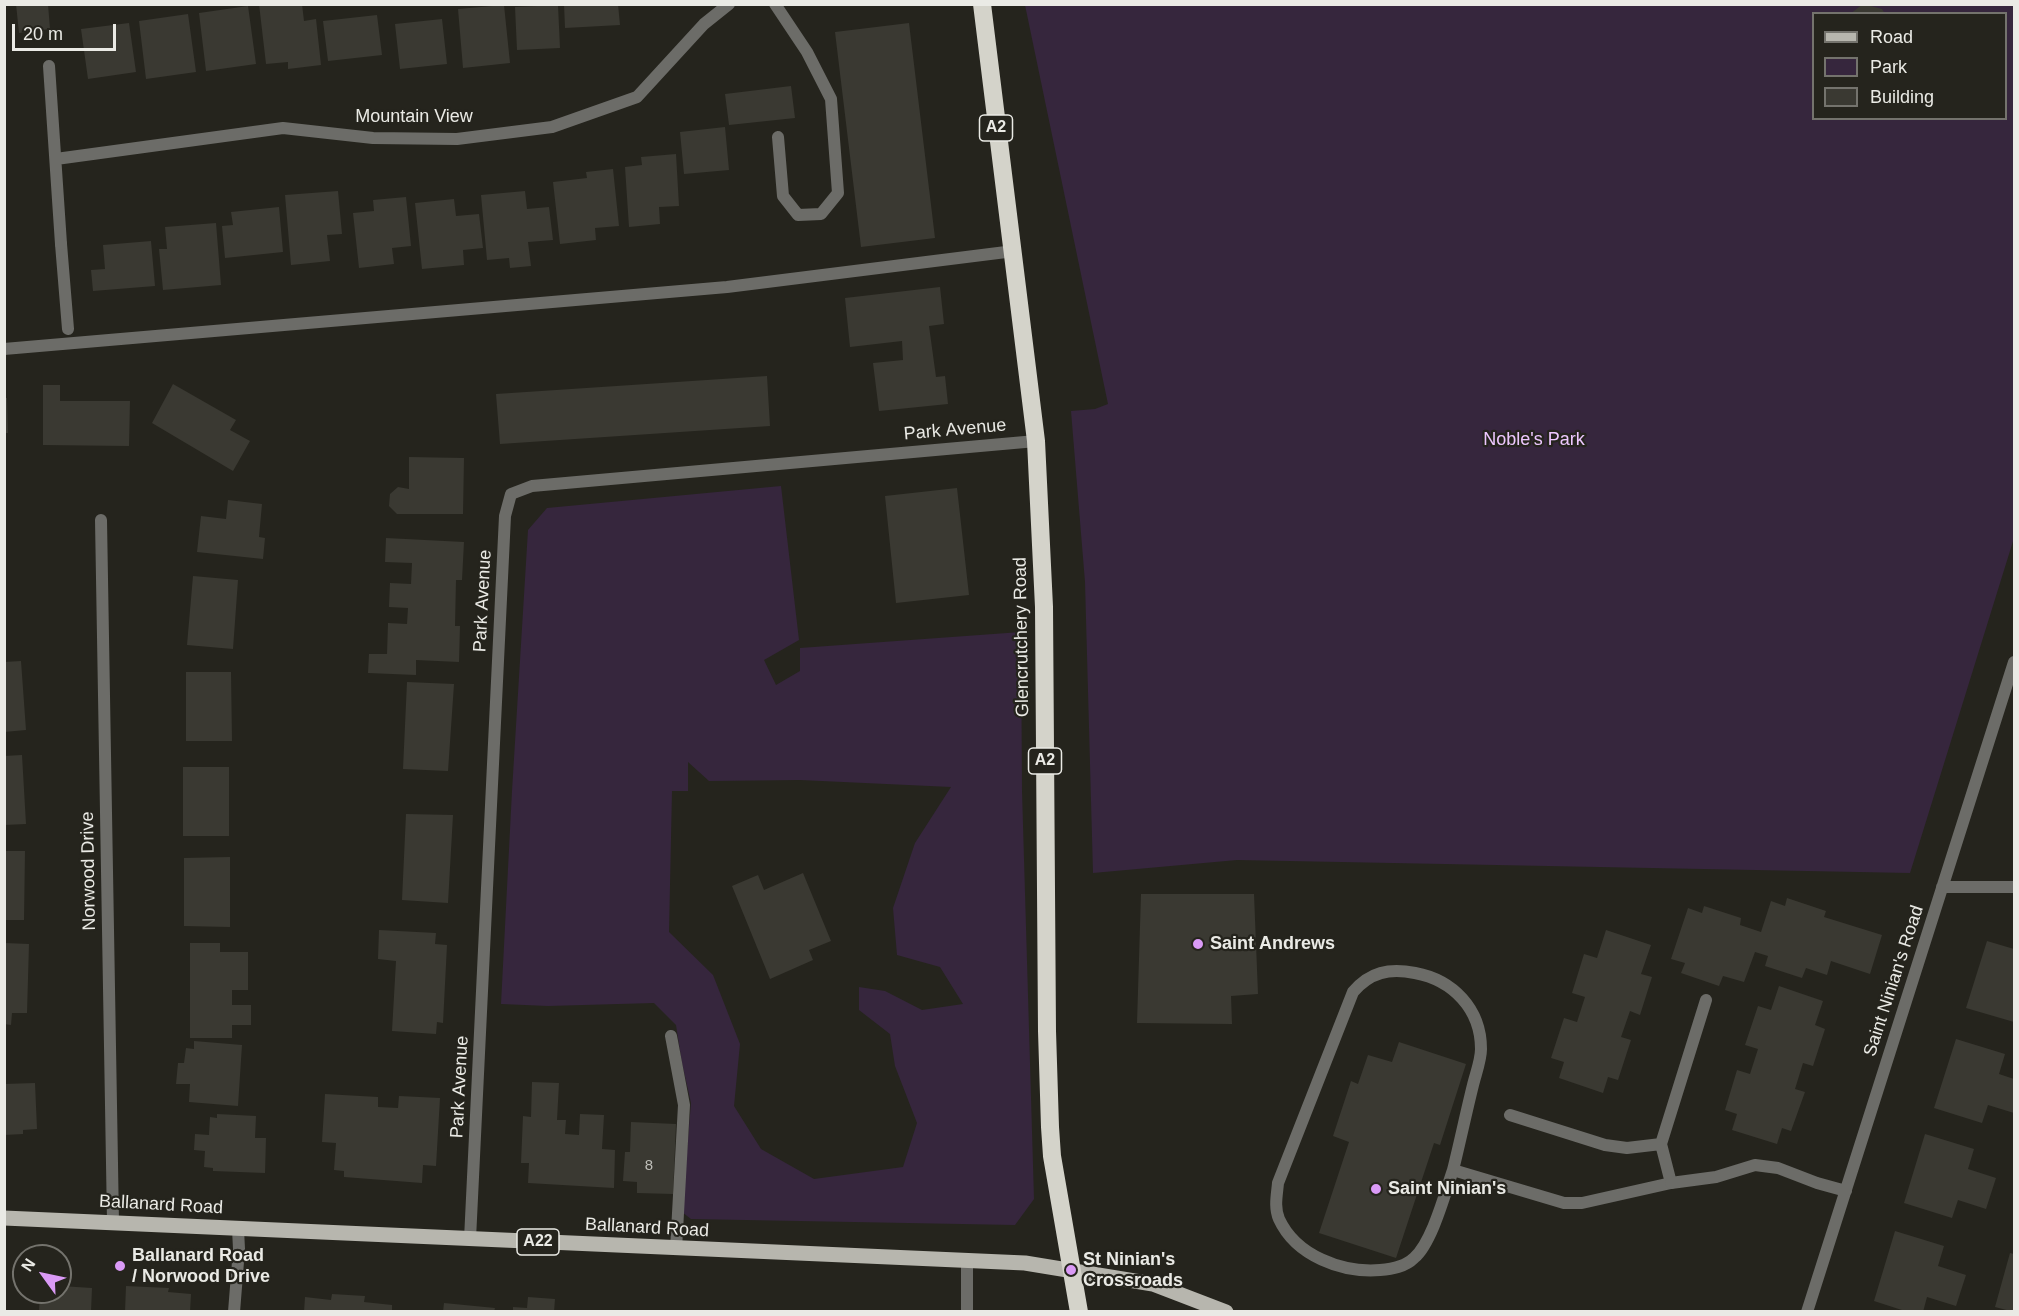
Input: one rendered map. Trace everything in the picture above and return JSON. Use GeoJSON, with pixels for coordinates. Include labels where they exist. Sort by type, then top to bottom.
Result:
{"type":"FeatureCollection","features":[{"type":"Feature","properties":{"kind":"highway","name":"Glencrutchery Road"},"geometry":{"type":"LineString","coordinates":[[982,4],[1036,441],[1044,607],[1046,1009],[1050,1127],[1052,1156],[1071,1270]]}},
{"type":"Feature","properties":{"kind":"highway","name":"A2"},"geometry":{"type":"LineString","coordinates":[[1071,1270],[1079,1311]]}},
{"type":"Feature","properties":{"kind":"main road","name":"Ballanard Road"},"geometry":{"type":"LineString","coordinates":[[4,1218],[1025,1263],[1071,1270]]}},
{"type":"Feature","properties":{"kind":"main road","name":"A22"},"geometry":{"type":"LineString","coordinates":[[1071,1270],[1153,1284],[1226,1311]]}},
{"type":"Feature","properties":{"kind":"street","name":"Mountain View"},"geometry":{"type":"LineString","coordinates":[[57,159],[283,128],[373,138],[457,139],[552,127],[637,97],[704,24],[729,4]]}},
{"type":"Feature","properties":{"kind":"street"},"geometry":{"type":"LineString","coordinates":[[775,4],[807,52],[831,99],[838,193],[821,214],[798,215],[783,196],[778,137]]}},
{"type":"Feature","properties":{"kind":"street"},"geometry":{"type":"LineString","coordinates":[[49,66],[68,329]]}},
{"type":"Feature","properties":{"kind":"street"},"geometry":{"type":"LineString","coordinates":[[4,349],[727,287],[1014,251]]}},
{"type":"Feature","properties":{"kind":"street","name":"Park Avenue"},"geometry":{"type":"LineString","coordinates":[[470,1239],[505,516],[511,494],[532,486],[1036,441]]}},
{"type":"Feature","properties":{"kind":"street","name":"Norwood Drive"},"geometry":{"type":"LineString","coordinates":[[101,520],[113,1222]]}},
{"type":"Feature","properties":{"kind":"street","name":"Saint Ninian's Road"},"geometry":{"type":"LineString","coordinates":[[1807,1311],[2014,662]]}},
{"type":"Feature","properties":{"kind":"street"},"geometry":{"type":"LineString","coordinates":[[1942,887],[2014,887]]}},
{"type":"Feature","properties":{"kind":"street"},"geometry":{"type":"LineString","coordinates":[[1410,972],[1446,983],[1464,998],[1477,1020],[1481,1050],[1453,1170],[1425,1246],[1413,1260],[1395,1269],[1364,1272],[1339,1267],[1310,1254],[1288,1234],[1278,1218],[1275,1202],[1278,1183],[1353,992],[1364,979],[1378,973],[1410,972]]}},
{"type":"Feature","properties":{"kind":"street"},"geometry":{"type":"LineString","coordinates":[[1671,1183],[1661,1144],[1706,1000]]}},
{"type":"Feature","properties":{"kind":"street"},"geometry":{"type":"LineString","coordinates":[[671,1036],[684,1106],[675,1248]]}},
{"type":"Feature","properties":{"kind":"street"},"geometry":{"type":"LineString","coordinates":[[1510,1115],[1605,1145],[1627,1149],[1661,1144]]}},
{"type":"Feature","properties":{"kind":"street"},"geometry":{"type":"LineString","coordinates":[[1453,1170],[1564,1203],[1582,1203],[1671,1183],[1716,1177],[1755,1165],[1778,1168],[1846,1191]]}},
{"type":"Feature","properties":{"kind":"street"},"geometry":{"type":"LineString","coordinates":[[234,1311],[239,1249],[238,1229]]}},
{"type":"Feature","properties":{"kind":"street"},"geometry":{"type":"LineString","coordinates":[[967,1261],[967,1311]]}},
{"type":"Feature","properties":{"kind":"green space","name":"Noble's Park"},"geometry":{"type":"Polygon","coordinates":[[[1025,5],[2014,5],[2014,538],[1910,873],[1237,860],[1093,873],[1085,582],[1071,411],[1095,409],[1108,404],[1025,5]]]}},
{"type":"Feature","properties":{"kind":"green space"},"geometry":{"type":"Polygon","coordinates":[[[781,486],[799,640],[764,660],[776,685],[800,671],[800,648],[1021,632],[1022,791],[1034,1199],[1015,1225],[691,1219],[682,1212],[691,1103],[676,1025],[654,1003],[548,1006],[501,1004],[528,530],[547,508],[781,486]],[[688,762],[688,791],[672,791],[669,932],[713,975],[740,1044],[734,1106],[761,1149],[814,1179],[903,1167],[917,1123],[895,1066],[890,1034],[859,1010],[859,987],[885,991],[922,1010],[963,1004],[940,967],[897,955],[893,908],[915,843],[951,787],[800,780],[709,781],[688,762]]]}},
{"type":"Feature","properties":{"kind":"building"},"geometry":{"type":"Polygon","coordinates":[[[16,4],[48,4],[50,29],[19,33],[16,4]]]}},
{"type":"Feature","properties":{"kind":"building"},"geometry":{"type":"Polygon","coordinates":[[[259,4],[302,4],[304,21],[316,19],[321,65],[288,69],[288,62],[266,64],[259,4]]]}},
{"type":"Feature","properties":{"kind":"building"},"geometry":{"type":"Polygon","coordinates":[[[564,4],[618,4],[620,25],[565,28],[564,4]]]}},
{"type":"Feature","properties":{"kind":"building"},"geometry":{"type":"Polygon","coordinates":[[[1863,4],[1882,9],[1884,12],[1853,12],[1863,4]]]}},
{"type":"Feature","properties":{"kind":"building"},"geometry":{"type":"Polygon","coordinates":[[[504,5],[510,63],[463,68],[458,9],[504,5]]]}},
{"type":"Feature","properties":{"kind":"building"},"geometry":{"type":"Polygon","coordinates":[[[558,5],[560,48],[517,50],[515,7],[558,5]]]}},
{"type":"Feature","properties":{"kind":"building"},"geometry":{"type":"Polygon","coordinates":[[[248,6],[256,64],[206,71],[199,13],[248,6]]]}},
{"type":"Feature","properties":{"kind":"building"},"geometry":{"type":"Polygon","coordinates":[[[188,14],[196,72],[146,79],[139,21],[188,14]]]}},
{"type":"Feature","properties":{"kind":"building"},"geometry":{"type":"Polygon","coordinates":[[[377,15],[382,55],[328,61],[323,21],[377,15]]]}},
{"type":"Feature","properties":{"kind":"building"},"geometry":{"type":"Polygon","coordinates":[[[442,19],[447,64],[400,69],[395,24],[442,19]]]}},
{"type":"Feature","properties":{"kind":"building"},"geometry":{"type":"Polygon","coordinates":[[[129,23],[136,72],[88,79],[81,29],[129,23]]]}},
{"type":"Feature","properties":{"kind":"building"},"geometry":{"type":"Polygon","coordinates":[[[909,23],[935,238],[861,247],[835,32],[909,23]]]}},
{"type":"Feature","properties":{"kind":"building"},"geometry":{"type":"Polygon","coordinates":[[[791,86],[795,118],[729,125],[725,94],[791,86]]]}},
{"type":"Feature","properties":{"kind":"building"},"geometry":{"type":"Polygon","coordinates":[[[725,127],[729,170],[684,174],[680,132],[725,127]]]}},
{"type":"Feature","properties":{"kind":"building"},"geometry":{"type":"Polygon","coordinates":[[[676,154],[679,206],[659,207],[660,224],[629,227],[625,167],[642,165],[641,157],[676,154]]]}},
{"type":"Feature","properties":{"kind":"building"},"geometry":{"type":"Polygon","coordinates":[[[613,169],[619,226],[595,228],[596,240],[560,244],[553,182],[587,178],[586,172],[613,169]]]}},
{"type":"Feature","properties":{"kind":"building"},"geometry":{"type":"Polygon","coordinates":[[[338,191],[342,234],[327,235],[330,261],[291,265],[285,195],[338,191]]]}},
{"type":"Feature","properties":{"kind":"building"},"geometry":{"type":"Polygon","coordinates":[[[525,191],[527,209],[549,207],[553,240],[528,242],[531,266],[510,268],[509,258],[487,260],[481,195],[525,191]]]}},
{"type":"Feature","properties":{"kind":"building"},"geometry":{"type":"Polygon","coordinates":[[[406,197],[411,246],[392,248],[394,264],[359,268],[353,213],[374,211],[373,200],[406,197]]]}},
{"type":"Feature","properties":{"kind":"building"},"geometry":{"type":"Polygon","coordinates":[[[454,199],[456,216],[479,214],[483,248],[463,250],[464,265],[422,269],[415,203],[454,199]]]}},
{"type":"Feature","properties":{"kind":"building"},"geometry":{"type":"Polygon","coordinates":[[[279,207],[283,252],[225,258],[222,226],[233,225],[231,212],[279,207]]]}},
{"type":"Feature","properties":{"kind":"building"},"geometry":{"type":"Polygon","coordinates":[[[216,223],[221,285],[163,290],[159,249],[167,249],[165,227],[216,223]]]}},
{"type":"Feature","properties":{"kind":"building"},"geometry":{"type":"Polygon","coordinates":[[[151,241],[155,286],[93,291],[91,270],[105,269],[103,245],[151,241]]]}},
{"type":"Feature","properties":{"kind":"building"},"geometry":{"type":"Polygon","coordinates":[[[940,287],[944,324],[929,326],[936,377],[945,376],[948,404],[879,411],[873,363],[903,360],[902,341],[850,347],[845,298],[940,287]]]}},
{"type":"Feature","properties":{"kind":"building"},"geometry":{"type":"Polygon","coordinates":[[[767,376],[770,426],[500,444],[496,394],[767,376]]]}},
{"type":"Feature","properties":{"kind":"building"},"geometry":{"type":"Polygon","coordinates":[[[173,384],[236,420],[230,430],[250,441],[233,471],[152,423],[173,384]]]}},
{"type":"Feature","properties":{"kind":"building"},"geometry":{"type":"Polygon","coordinates":[[[43,385],[60,385],[60,401],[130,401],[129,446],[43,445],[43,385]]]}},
{"type":"Feature","properties":{"kind":"building"},"geometry":{"type":"Polygon","coordinates":[[[4,398],[7,398],[8,433],[4,433],[4,398]]]}},
{"type":"Feature","properties":{"kind":"building"},"geometry":{"type":"Polygon","coordinates":[[[409,457],[464,458],[463,514],[397,514],[389,506],[390,494],[398,487],[409,489],[409,457]]]}},
{"type":"Feature","properties":{"kind":"building"},"geometry":{"type":"Polygon","coordinates":[[[957,488],[969,595],[896,603],[885,496],[957,488]]]}},
{"type":"Feature","properties":{"kind":"building"},"geometry":{"type":"Polygon","coordinates":[[[228,500],[262,504],[259,537],[265,538],[263,559],[197,552],[201,516],[226,519],[228,500]]]}},
{"type":"Feature","properties":{"kind":"building"},"geometry":{"type":"Polygon","coordinates":[[[386,538],[464,542],[462,580],[456,580],[455,626],[460,626],[459,662],[416,660],[416,675],[368,673],[369,654],[387,654],[388,623],[407,624],[408,608],[389,607],[390,583],[411,584],[412,563],[385,562],[386,538]]]}},
{"type":"Feature","properties":{"kind":"building"},"geometry":{"type":"Polygon","coordinates":[[[193,576],[238,580],[233,649],[187,645],[193,576]]]}},
{"type":"Feature","properties":{"kind":"building"},"geometry":{"type":"Polygon","coordinates":[[[21,661],[26,730],[4,732],[4,662],[21,661]]]}},
{"type":"Feature","properties":{"kind":"building"},"geometry":{"type":"Polygon","coordinates":[[[186,672],[231,672],[232,741],[186,741],[186,672]]]}},
{"type":"Feature","properties":{"kind":"building"},"geometry":{"type":"Polygon","coordinates":[[[407,682],[454,684],[448,771],[403,769],[407,682]]]}},
{"type":"Feature","properties":{"kind":"building"},"geometry":{"type":"Polygon","coordinates":[[[22,755],[26,824],[4,825],[4,756],[22,755]]]}},
{"type":"Feature","properties":{"kind":"building"},"geometry":{"type":"Polygon","coordinates":[[[183,767],[229,767],[229,836],[183,836],[183,767]]]}},
{"type":"Feature","properties":{"kind":"building"},"geometry":{"type":"Polygon","coordinates":[[[406,814],[453,815],[448,903],[402,900],[406,814]]]}},
{"type":"Feature","properties":{"kind":"building"},"geometry":{"type":"Polygon","coordinates":[[[4,851],[25,851],[24,920],[4,920],[4,851]]]}},
{"type":"Feature","properties":{"kind":"building"},"geometry":{"type":"Polygon","coordinates":[[[230,857],[230,927],[184,926],[184,858],[230,857]]]}},
{"type":"Feature","properties":{"kind":"building"},"geometry":{"type":"Polygon","coordinates":[[[803,873],[831,941],[809,950],[813,960],[770,979],[732,886],[758,875],[764,890],[803,873]]]}},
{"type":"Feature","properties":{"kind":"building","name":"Saint Andrews"},"geometry":{"type":"Polygon","coordinates":[[[1141,894],[1254,894],[1258,994],[1231,996],[1232,1024],[1137,1023],[1141,894]]]}},
{"type":"Feature","properties":{"kind":"building"},"geometry":{"type":"Polygon","coordinates":[[[1787,898],[1826,911],[1824,917],[1882,935],[1870,974],[1831,961],[1827,975],[1806,968],[1802,978],[1765,966],[1768,956],[1755,952],[1744,982],[1723,976],[1719,986],[1681,973],[1685,963],[1671,959],[1688,908],[1702,913],[1704,906],[1741,918],[1740,925],[1761,932],[1771,901],[1785,906],[1787,898]]]}},
{"type":"Feature","properties":{"kind":"building"},"geometry":{"type":"Polygon","coordinates":[[[379,930],[436,933],[435,944],[447,945],[443,1023],[437,1022],[436,1034],[392,1031],[396,961],[378,959],[379,930]]]}},
{"type":"Feature","properties":{"kind":"building"},"geometry":{"type":"Polygon","coordinates":[[[1606,930],[1651,945],[1641,974],[1652,977],[1640,1015],[1630,1011],[1621,1037],[1631,1040],[1618,1080],[1608,1077],[1603,1093],[1559,1078],[1564,1062],[1551,1058],[1564,1018],[1577,1022],[1585,997],[1572,993],[1584,954],[1597,958],[1606,930]]]}},
{"type":"Feature","properties":{"kind":"building"},"geometry":{"type":"Polygon","coordinates":[[[1987,941],[2014,949],[2014,1022],[1966,1008],[1987,941]]]}},
{"type":"Feature","properties":{"kind":"building"},"geometry":{"type":"Polygon","coordinates":[[[4,943],[29,944],[27,1013],[12,1013],[11,1025],[4,1024],[4,943]]]}},
{"type":"Feature","properties":{"kind":"building"},"geometry":{"type":"Polygon","coordinates":[[[190,943],[220,943],[220,952],[248,952],[248,990],[232,990],[232,1005],[251,1005],[251,1025],[232,1025],[232,1038],[190,1038],[190,943]]]}},
{"type":"Feature","properties":{"kind":"building"},"geometry":{"type":"Polygon","coordinates":[[[1779,986],[1823,1001],[1815,1025],[1825,1029],[1813,1066],[1803,1063],[1795,1089],[1805,1092],[1791,1131],[1782,1128],[1777,1144],[1732,1130],[1737,1114],[1725,1110],[1737,1070],[1750,1074],[1758,1049],[1745,1045],[1758,1006],[1771,1010],[1779,986]]]}},
{"type":"Feature","properties":{"kind":"building"},"geometry":{"type":"Polygon","coordinates":[[[1956,1039],[2005,1054],[1999,1074],[2014,1079],[2014,1113],[1988,1105],[1982,1123],[1934,1108],[1956,1039]]]}},
{"type":"Feature","properties":{"kind":"building"},"geometry":{"type":"Polygon","coordinates":[[[194,1041],[242,1045],[238,1106],[189,1102],[190,1084],[176,1084],[178,1063],[184,1063],[186,1048],[194,1049],[194,1041]]]}},
{"type":"Feature","properties":{"kind":"building","name":"Saint Ninian's"},"geometry":{"type":"Polygon","coordinates":[[[1399,1042],[1466,1064],[1440,1145],[1434,1143],[1396,1258],[1319,1233],[1349,1142],[1333,1136],[1351,1081],[1358,1084],[1368,1055],[1392,1062],[1399,1042]]]}},
{"type":"Feature","properties":{"kind":"building"},"geometry":{"type":"Polygon","coordinates":[[[532,1082],[559,1083],[557,1120],[566,1120],[565,1134],[579,1135],[580,1114],[604,1115],[602,1149],[615,1150],[614,1188],[528,1183],[529,1163],[521,1163],[523,1116],[531,1117],[532,1082]]]}},
{"type":"Feature","properties":{"kind":"building"},"geometry":{"type":"Polygon","coordinates":[[[35,1083],[37,1129],[23,1130],[23,1134],[4,1135],[4,1084],[35,1083]]]}},
{"type":"Feature","properties":{"kind":"building"},"geometry":{"type":"Polygon","coordinates":[[[325,1094],[378,1097],[378,1107],[398,1108],[399,1096],[440,1098],[436,1166],[423,1165],[422,1183],[344,1177],[344,1171],[334,1170],[336,1143],[322,1142],[325,1094]]]}},
{"type":"Feature","properties":{"kind":"building"},"geometry":{"type":"Polygon","coordinates":[[[217,1114],[256,1116],[255,1138],[266,1138],[265,1173],[213,1171],[213,1168],[204,1167],[205,1151],[194,1150],[195,1134],[209,1135],[210,1117],[217,1118],[217,1114]]]}},
{"type":"Feature","properties":{"kind":"building"},"geometry":{"type":"Polygon","coordinates":[[[631,1122],[676,1124],[673,1194],[637,1193],[637,1182],[623,1181],[625,1152],[630,1152],[631,1122]]]}},
{"type":"Feature","properties":{"kind":"building"},"geometry":{"type":"Polygon","coordinates":[[[1925,1134],[1974,1149],[1968,1169],[1996,1178],[1986,1209],[1958,1200],[1952,1218],[1904,1203],[1925,1134]]]}},
{"type":"Feature","properties":{"kind":"building"},"geometry":{"type":"Polygon","coordinates":[[[1895,1231],[1944,1246],[1938,1266],[1966,1275],[1956,1306],[1927,1297],[1923,1312],[1908,1312],[1874,1301],[1895,1231]]]}},
{"type":"Feature","properties":{"kind":"building"},"geometry":{"type":"Polygon","coordinates":[[[2010,1253],[2014,1254],[2014,1312],[1995,1307],[2010,1253]]]}},
{"type":"Feature","properties":{"kind":"building"},"geometry":{"type":"Polygon","coordinates":[[[126,1286],[169,1288],[168,1292],[191,1294],[190,1312],[125,1312],[126,1286]]]}},
{"type":"Feature","properties":{"kind":"building"},"geometry":{"type":"Polygon","coordinates":[[[72,1287],[92,1288],[91,1312],[39,1312],[39,1304],[72,1304],[72,1287]]]}},
{"type":"Feature","properties":{"kind":"building"},"geometry":{"type":"Polygon","coordinates":[[[332,1294],[365,1296],[364,1302],[392,1305],[392,1312],[304,1312],[305,1297],[331,1300],[332,1294]]]}},
{"type":"Feature","properties":{"kind":"building"},"geometry":{"type":"Polygon","coordinates":[[[528,1297],[555,1299],[554,1312],[513,1312],[513,1307],[527,1308],[528,1297]]]}},
{"type":"Feature","properties":{"kind":"building"},"geometry":{"type":"Polygon","coordinates":[[[444,1303],[495,1308],[494,1312],[443,1312],[444,1303]]]}},
{"type":"Feature","properties":{"kind":"place","name":"Saint Andrews"},"geometry":{"type":"Point","coordinates":[1198,944]}},
{"type":"Feature","properties":{"kind":"place","name":"Saint Ninian's"},"geometry":{"type":"Point","coordinates":[1376,1189]}},
{"type":"Feature","properties":{"kind":"place","name":"Ballanard Road / Norwood Drive"},"geometry":{"type":"Point","coordinates":[120,1266]}},
{"type":"Feature","properties":{"kind":"place","name":"St Ninian's Crossroads"},"geometry":{"type":"Point","coordinates":[1071,1270]}}]}
